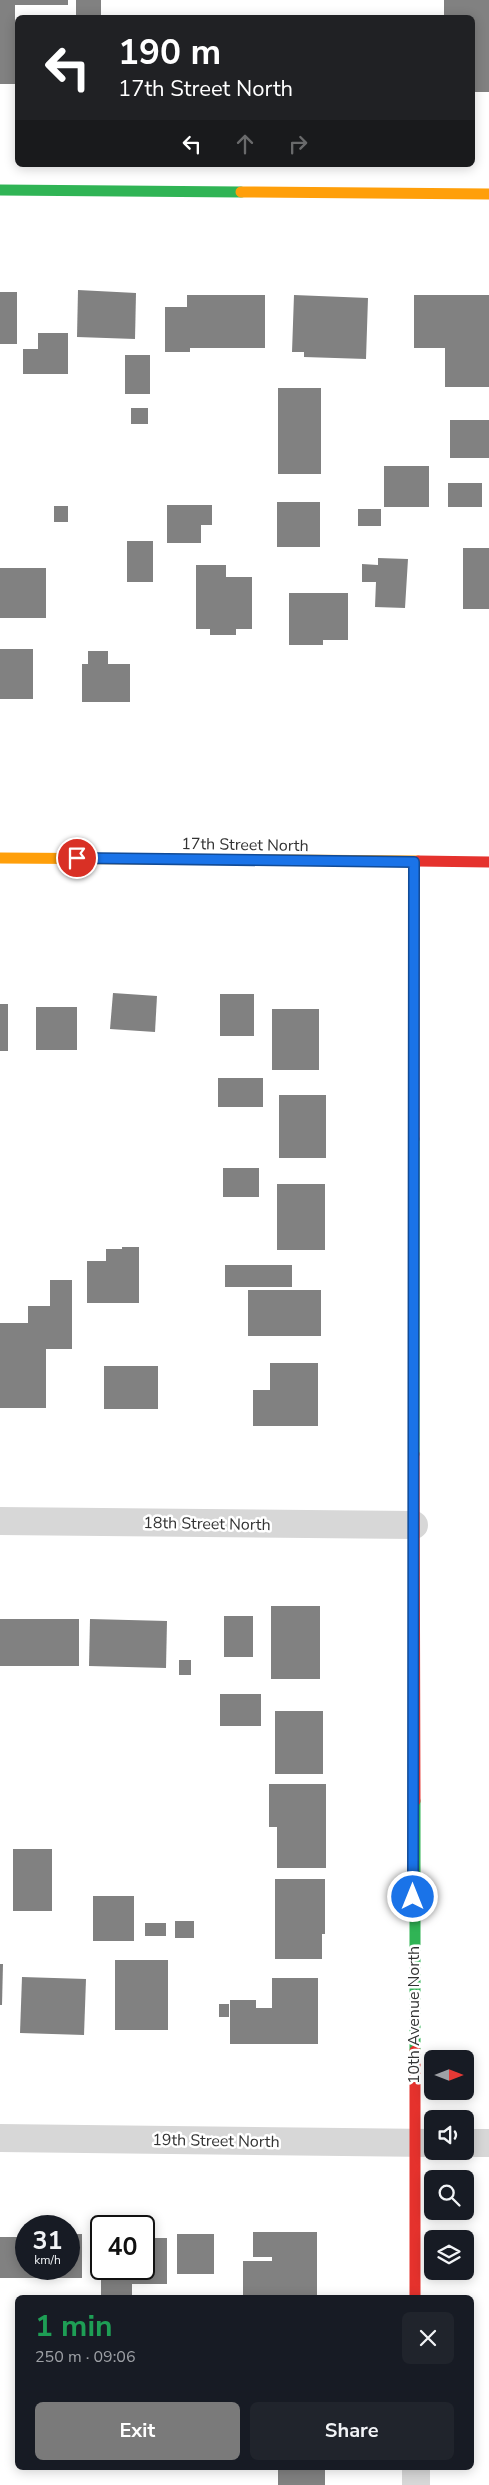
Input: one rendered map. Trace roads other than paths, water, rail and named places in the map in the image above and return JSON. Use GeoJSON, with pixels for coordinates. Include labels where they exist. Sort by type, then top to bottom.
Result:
{"type":"FeatureCollection","features":[{"type":"Feature","properties":{"kind":"street"},"geometry":{"type":"LineString","coordinates":[[0,190],[489,194]]}},
{"type":"Feature","properties":{"kind":"street","name":"17th Street North"},"geometry":{"type":"LineString","coordinates":[[0,858],[489,862]]}},
{"type":"Feature","properties":{"kind":"street","name":"10th Avenue North"},"geometry":{"type":"LineString","coordinates":[[414,862],[414,1525],[423,2142],[415,2295]]}},
{"type":"Feature","properties":{"kind":"street","name":"18th Street North"},"geometry":{"type":"LineString","coordinates":[[0,1521],[414,1525]]}},
{"type":"Feature","properties":{"kind":"street","name":"19th Street North"},"geometry":{"type":"LineString","coordinates":[[0,2138],[423,2142]]}},
{"type":"Feature","properties":{"kind":"street"},"geometry":{"type":"LineString","coordinates":[[474,2143],[489,2143]]}},
{"type":"Feature","properties":{"kind":"street"},"geometry":{"type":"LineString","coordinates":[[416,2470],[416,2485]]}}]}
